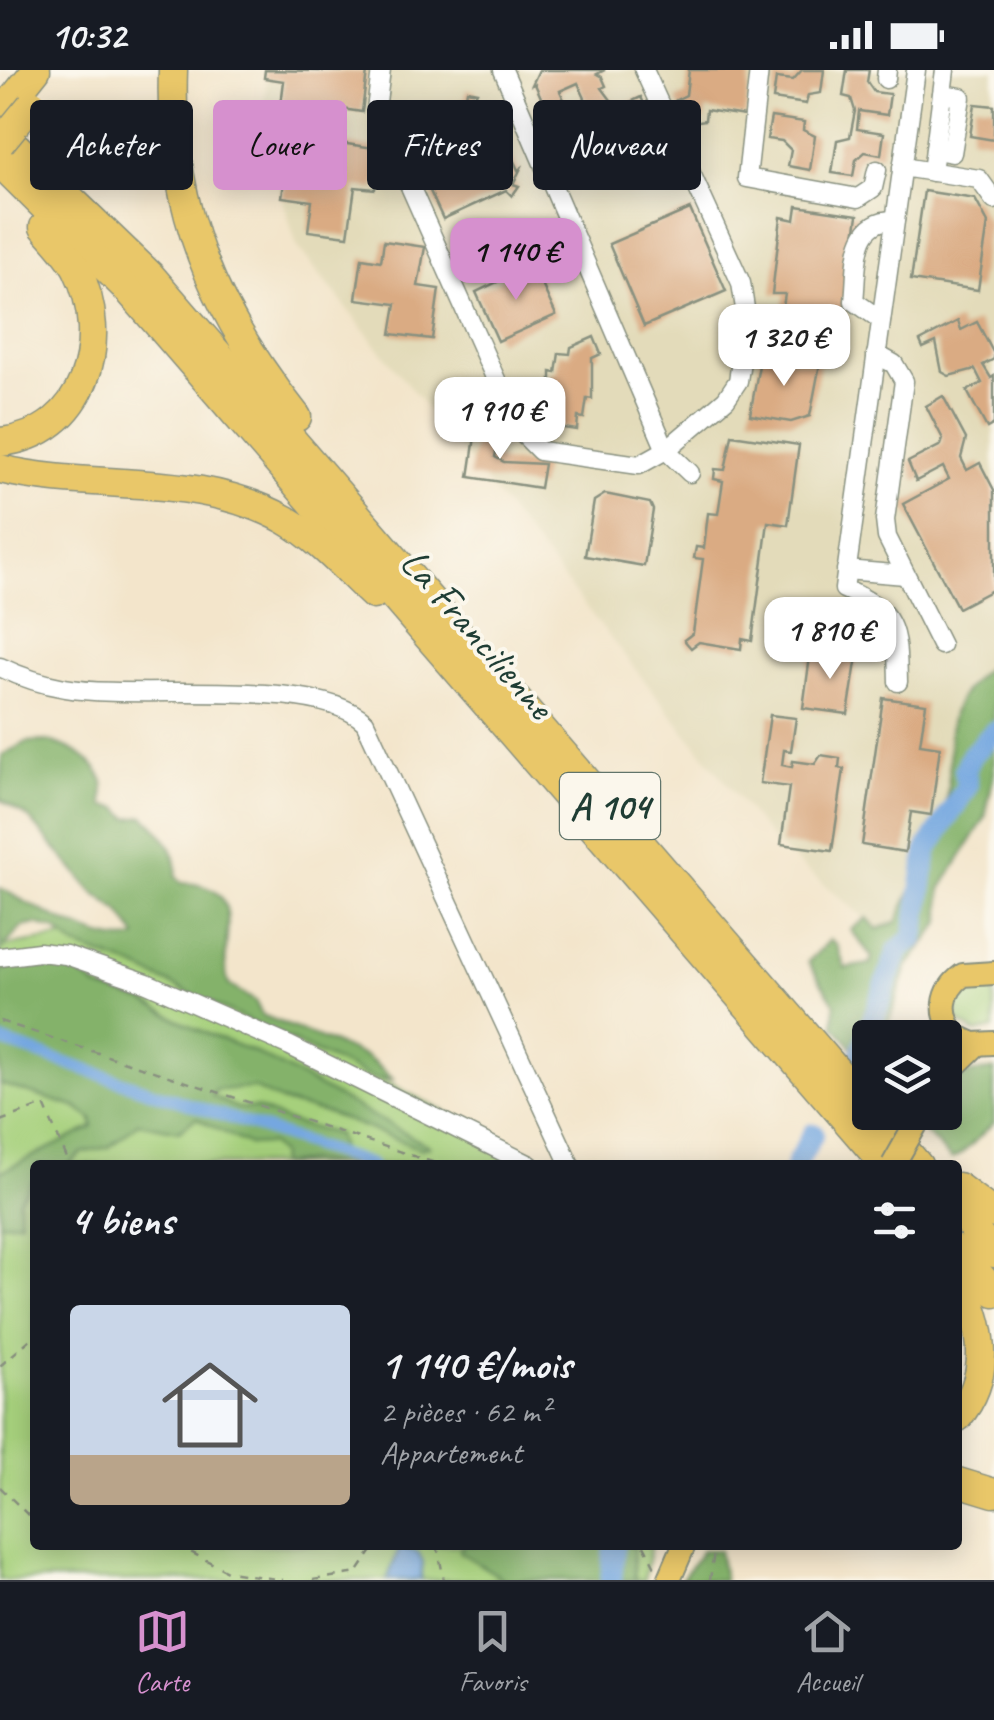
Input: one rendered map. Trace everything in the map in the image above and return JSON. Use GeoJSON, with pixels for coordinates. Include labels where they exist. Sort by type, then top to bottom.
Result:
{"type":"FeatureCollection","features":[{"type":"Feature","properties":{"kind":"highway"},"geometry":{"type":"LineString","coordinates":[[0,143],[36,70]]}},
{"type":"Feature","properties":{"kind":"highway"},"geometry":{"type":"LineString","coordinates":[[0,115],[59,70]]}},
{"type":"Feature","properties":{"kind":"highway"},"geometry":{"type":"LineString","coordinates":[[173,70],[173,131],[186,214],[199,256],[245,346],[339,469],[350,502]]}},
{"type":"Feature","properties":{"kind":"highway","name":"La Francilienne"},"geometry":{"type":"LineString","coordinates":[[0,131],[150,275],[350,502],[852,1098]]}},
{"type":"Feature","properties":{"kind":"highway","name":"La Francilienne"},"geometry":{"type":"LineString","coordinates":[[0,163],[130,292],[427,635],[852,1099]]}},
{"type":"Feature","properties":{"kind":"highway"},"geometry":{"type":"LineString","coordinates":[[0,183],[76,267],[88,298],[94,343],[82,390],[64,412],[36,434],[0,442]]}},
{"type":"Feature","properties":{"kind":"highway"},"geometry":{"type":"LineString","coordinates":[[0,468],[190,487],[261,508],[308,535],[405,625],[427,635]]}},
{"type":"Feature","properties":{"kind":"highway"},"geometry":{"type":"LineString","coordinates":[[862,1160],[855,1151],[865,1130]]}},
{"type":"Feature","properties":{"kind":"highway","name":"La Francilienne"},"geometry":{"type":"LineString","coordinates":[[874,1130],[883,1160]]}},
{"type":"Feature","properties":{"kind":"highway","name":"La Francilienne"},"geometry":{"type":"LineString","coordinates":[[881,1130],[913,1160]]}},
{"type":"Feature","properties":{"kind":"highway"},"geometry":{"type":"LineString","coordinates":[[891,1130],[918,1144],[932,1160]]}},
{"type":"Feature","properties":{"kind":"highway"},"geometry":{"type":"LineString","coordinates":[[962,1190],[994,1214]]}},
{"type":"Feature","properties":{"kind":"highway"},"geometry":{"type":"LineString","coordinates":[[962,1216],[994,1253]]}},
{"type":"Feature","properties":{"kind":"highway"},"geometry":{"type":"LineString","coordinates":[[962,1255],[994,1292]]}},
{"type":"Feature","properties":{"kind":"highway"},"geometry":{"type":"LineString","coordinates":[[962,1285],[978,1319],[983,1361],[976,1391],[962,1411]]}},
{"type":"Feature","properties":{"kind":"highway"},"geometry":{"type":"LineString","coordinates":[[962,1483],[994,1493]]}},
{"type":"Feature","properties":{"kind":"main road"},"geometry":{"type":"LineString","coordinates":[[947,1020],[944,1014],[948,992],[963,975],[991,968]]}},
{"type":"Feature","properties":{"kind":"main road"},"geometry":{"type":"LineString","coordinates":[[962,1062],[985,1044]]}},
{"type":"Feature","properties":{"kind":"main road"},"geometry":{"type":"LineString","coordinates":[[897,1160],[913,1130]]}},
{"type":"Feature","properties":{"kind":"main road"},"geometry":{"type":"LineString","coordinates":[[663,1574],[680,1550]]}},
{"type":"Feature","properties":{"kind":"street"},"geometry":{"type":"LineString","coordinates":[[381,70],[376,110],[518,430],[540,451],[639,465],[666,450],[704,419],[738,382],[747,321],[746,298],[644,70]]}},
{"type":"Feature","properties":{"kind":"street"},"geometry":{"type":"LineString","coordinates":[[503,70],[666,450],[690,473]]}},
{"type":"Feature","properties":{"kind":"street"},"geometry":{"type":"LineString","coordinates":[[759,70],[747,178],[858,198],[873,188],[876,170]]}},
{"type":"Feature","properties":{"kind":"street"},"geometry":{"type":"LineString","coordinates":[[845,580],[916,70]]}},
{"type":"Feature","properties":{"kind":"street"},"geometry":{"type":"LineString","coordinates":[[932,172],[935,150],[952,152],[960,97],[942,94],[945,70]]}},
{"type":"Feature","properties":{"kind":"street"},"geometry":{"type":"LineString","coordinates":[[902,167],[979,179],[994,200]]}},
{"type":"Feature","properties":{"kind":"street"},"geometry":{"type":"LineString","coordinates":[[881,320],[854,301],[861,237],[872,224],[895,220]]}},
{"type":"Feature","properties":{"kind":"street"},"geometry":{"type":"LineString","coordinates":[[876,354],[894,364],[904,380],[884,520],[886,537],[941,645]]}},
{"type":"Feature","properties":{"kind":"street"},"geometry":{"type":"LineString","coordinates":[[845,580],[906,576]]}},
{"type":"Feature","properties":{"kind":"street"},"geometry":{"type":"LineString","coordinates":[[845,580],[890,618],[898,682]]}},
{"type":"Feature","properties":{"kind":"street"},"geometry":{"type":"LineString","coordinates":[[0,667],[27,680],[69,689],[312,698],[354,711],[374,740],[568,1160]]}},
{"type":"Feature","properties":{"kind":"street"},"geometry":{"type":"LineString","coordinates":[[0,957],[48,952],[147,983],[290,1046],[520,1160]]}},
{"type":"Feature","properties":{"kind":"street"},"geometry":{"type":"LineString","coordinates":[[0,965],[48,959],[145,990],[288,1052],[504,1160]]}},
{"type":"Feature","properties":{"kind":"path"},"geometry":{"type":"LineString","coordinates":[[0,1021],[426,1160]]}},
{"type":"Feature","properties":{"kind":"path"},"geometry":{"type":"LineString","coordinates":[[0,1122],[44,1105],[68,1160]]}},
{"type":"Feature","properties":{"kind":"path"},"geometry":{"type":"LineString","coordinates":[[0,1366],[30,1339]]}},
{"type":"Feature","properties":{"kind":"path"},"geometry":{"type":"LineString","coordinates":[[0,1486],[30,1517]]}},
{"type":"Feature","properties":{"kind":"path"},"geometry":{"type":"LineString","coordinates":[[186,1550],[229,1572],[283,1580]]}},
{"type":"Feature","properties":{"kind":"path"},"geometry":{"type":"LineString","coordinates":[[314,1580],[356,1574],[373,1550]]}},
{"type":"Feature","properties":{"kind":"path"},"geometry":{"type":"LineString","coordinates":[[438,1550],[446,1580]]}},
{"type":"Feature","properties":{"kind":"path"},"geometry":{"type":"LineString","coordinates":[[647,1550],[663,1574]]}},
{"type":"Feature","properties":{"kind":"path"},"geometry":{"type":"LineString","coordinates":[[710,1580],[713,1550]]}},
{"type":"Feature","properties":{"kind":"shaded area"},"geometry":{"type":"Polygon","coordinates":[[[268,70],[994,70],[994,663],[965,684],[954,706],[943,813],[897,923],[878,929],[776,845],[297,246],[280,190],[347,190],[347,100],[264,100],[268,70]]]}},
{"type":"Feature","properties":{"kind":"green space"},"geometry":{"type":"Polygon","coordinates":[[[994,663],[994,772],[985,818],[941,889],[941,922],[907,967],[890,1020],[852,1020],[852,1047],[834,1025],[835,1004],[808,962],[830,940],[837,946],[845,968],[870,964],[872,957],[851,930],[867,918],[878,929],[897,922],[942,815],[953,715],[973,681],[994,663]]]}},
{"type":"Feature","properties":{"kind":"green space"},"geometry":{"type":"Polygon","coordinates":[[[47,741],[72,750],[94,766],[103,781],[104,806],[118,808],[129,818],[144,816],[157,828],[172,851],[176,876],[182,883],[205,886],[218,894],[228,920],[229,985],[255,1001],[262,1015],[367,1057],[393,1079],[371,1078],[132,966],[75,946],[56,930],[36,924],[22,927],[0,951],[0,888],[89,932],[124,940],[137,937],[120,912],[94,893],[29,818],[0,799],[2,755],[27,742],[47,741]]]}},
{"type":"Feature","properties":{"kind":"green space"},"geometry":{"type":"Polygon","coordinates":[[[68,936],[320,1049],[541,1160],[30,1160],[30,1550],[650,1550],[644,1580],[0,1580],[0,947],[68,936]]]}},
{"type":"Feature","properties":{"kind":"green space"},"geometry":{"type":"Polygon","coordinates":[[[30,959],[65,962],[98,988],[143,1001],[196,1029],[254,1052],[429,1146],[421,1149],[330,1114],[285,1103],[253,1088],[216,1090],[212,1096],[237,1108],[257,1108],[287,1121],[337,1134],[344,1160],[279,1160],[280,1154],[270,1144],[249,1145],[196,1118],[179,1131],[138,1123],[109,1147],[82,1153],[74,1160],[30,1160],[30,1185],[19,1200],[20,1221],[0,1223],[0,1172],[93,1127],[92,1119],[75,1107],[0,1084],[0,971],[30,959]]]}},
{"type":"Feature","properties":{"kind":"green space"},"geometry":{"type":"Polygon","coordinates":[[[968,986],[994,986],[994,1029],[975,1033],[958,1020],[956,1000],[968,986]]]}},
{"type":"Feature","properties":{"kind":"green space"},"geometry":{"type":"Polygon","coordinates":[[[994,1069],[994,1123],[951,1159],[923,1130],[962,1130],[962,1076],[994,1069]]]}},
{"type":"Feature","properties":{"kind":"green space"},"geometry":{"type":"Polygon","coordinates":[[[633,1550],[635,1580],[505,1580],[460,1552],[633,1550]]]}},
{"type":"Feature","properties":{"kind":"green space"},"geometry":{"type":"Polygon","coordinates":[[[702,1550],[719,1550],[724,1580],[681,1580],[702,1550]]]}},
{"type":"Feature","properties":{"kind":"water"},"geometry":{"type":"Polygon","coordinates":[[[399,1550],[418,1552],[423,1562],[421,1580],[387,1580],[399,1550]]]}},
{"type":"Feature","properties":{"kind":"building"},"geometry":{"type":"Polygon","coordinates":[[[265,70],[367,72],[362,112],[347,110],[347,100],[282,100],[284,81],[264,78],[265,70]]]}},
{"type":"Feature","properties":{"kind":"building"},"geometry":{"type":"Polygon","coordinates":[[[539,70],[605,70],[597,74],[611,100],[586,100],[578,83],[560,91],[564,100],[542,100],[535,84],[532,85],[539,70]]]}},
{"type":"Feature","properties":{"kind":"building"},"geometry":{"type":"Polygon","coordinates":[[[689,70],[751,70],[745,116],[706,110],[705,120],[701,121],[701,100],[676,100],[686,95],[689,70]]]}},
{"type":"Feature","properties":{"kind":"building"},"geometry":{"type":"Polygon","coordinates":[[[802,70],[824,70],[821,93],[808,95],[806,104],[773,99],[776,78],[793,80],[802,70]]]}},
{"type":"Feature","properties":{"kind":"building"},"geometry":{"type":"Polygon","coordinates":[[[847,70],[869,70],[867,82],[874,92],[890,94],[887,115],[859,111],[857,129],[884,133],[881,155],[865,152],[856,160],[853,176],[832,173],[837,140],[850,137],[855,111],[851,98],[843,96],[847,70]]]}},
{"type":"Feature","properties":{"kind":"building"},"geometry":{"type":"Polygon","coordinates":[[[467,90],[477,92],[474,98],[483,100],[463,100],[467,90]]]}},
{"type":"Feature","properties":{"kind":"building"},"geometry":{"type":"Polygon","coordinates":[[[975,104],[994,106],[994,140],[970,136],[975,104]]]}},
{"type":"Feature","properties":{"kind":"building"},"geometry":{"type":"Polygon","coordinates":[[[771,117],[804,122],[803,130],[815,136],[810,170],[788,166],[791,150],[782,141],[767,139],[771,117]]]}},
{"type":"Feature","properties":{"kind":"building"},"geometry":{"type":"Polygon","coordinates":[[[347,144],[367,147],[367,188],[355,187],[348,236],[308,231],[312,201],[282,197],[283,190],[347,190],[347,144]]]}},
{"type":"Feature","properties":{"kind":"building"},"geometry":{"type":"Polygon","coordinates":[[[513,159],[518,170],[521,168],[513,184],[513,159]]]}},
{"type":"Feature","properties":{"kind":"building"},"geometry":{"type":"Polygon","coordinates":[[[432,190],[506,190],[443,219],[432,190]]]}},
{"type":"Feature","properties":{"kind":"building"},"geometry":{"type":"Polygon","coordinates":[[[924,191],[975,199],[988,223],[978,290],[911,280],[924,191]]]}},
{"type":"Feature","properties":{"kind":"building"},"geometry":{"type":"Polygon","coordinates":[[[797,206],[858,215],[844,316],[783,307],[785,294],[772,294],[781,217],[795,220],[797,206]]]}},
{"type":"Feature","properties":{"kind":"building"},"geometry":{"type":"Polygon","coordinates":[[[690,209],[726,291],[644,326],[609,244],[690,209]]]}},
{"type":"Feature","properties":{"kind":"building"},"geometry":{"type":"Polygon","coordinates":[[[384,241],[425,247],[418,286],[439,289],[432,339],[391,334],[396,304],[356,299],[362,258],[381,261],[384,241]]]}},
{"type":"Feature","properties":{"kind":"building"},"geometry":{"type":"Polygon","coordinates":[[[533,265],[556,315],[498,341],[476,292],[533,265]]]}},
{"type":"Feature","properties":{"kind":"building"},"geometry":{"type":"Polygon","coordinates":[[[958,321],[961,330],[977,322],[994,354],[994,359],[983,365],[991,378],[994,376],[994,424],[987,428],[967,391],[982,383],[975,369],[949,376],[942,372],[936,342],[923,348],[920,341],[958,321]]]}},
{"type":"Feature","properties":{"kind":"building"},"geometry":{"type":"Polygon","coordinates":[[[594,337],[601,354],[592,358],[592,399],[587,398],[584,418],[578,417],[577,430],[543,425],[545,412],[551,413],[551,372],[556,373],[559,353],[570,354],[571,347],[594,337]]]}},
{"type":"Feature","properties":{"kind":"building"},"geometry":{"type":"Polygon","coordinates":[[[761,354],[820,364],[810,416],[791,422],[750,415],[761,354]]]}},
{"type":"Feature","properties":{"kind":"building"},"geometry":{"type":"Polygon","coordinates":[[[943,396],[966,439],[961,458],[967,470],[980,463],[994,490],[994,589],[958,608],[903,504],[949,479],[943,467],[916,481],[908,462],[941,445],[943,439],[926,406],[943,396]]]}},
{"type":"Feature","properties":{"kind":"building"},"geometry":{"type":"Polygon","coordinates":[[[477,423],[501,427],[495,457],[504,462],[544,464],[540,488],[469,477],[477,423]]]}},
{"type":"Feature","properties":{"kind":"building"},"geometry":{"type":"Polygon","coordinates":[[[732,435],[799,445],[788,525],[768,522],[752,641],[742,639],[741,649],[699,642],[691,648],[684,640],[693,633],[703,559],[694,558],[696,547],[704,548],[708,513],[718,514],[723,481],[714,479],[715,469],[725,470],[732,435]]]}},
{"type":"Feature","properties":{"kind":"building"},"geometry":{"type":"Polygon","coordinates":[[[605,494],[650,503],[653,510],[644,566],[585,556],[594,501],[605,494]]]}},
{"type":"Feature","properties":{"kind":"building"},"geometry":{"type":"Polygon","coordinates":[[[811,649],[857,656],[848,714],[803,708],[811,649]]]}},
{"type":"Feature","properties":{"kind":"building"},"geometry":{"type":"Polygon","coordinates":[[[883,698],[926,704],[920,744],[940,747],[931,815],[911,812],[905,852],[862,845],[883,698]]]}},
{"type":"Feature","properties":{"kind":"building"},"geometry":{"type":"Polygon","coordinates":[[[770,715],[796,718],[791,751],[784,750],[782,765],[792,767],[793,761],[815,764],[821,755],[840,758],[839,768],[844,769],[832,851],[781,844],[789,787],[760,783],[770,715]]]}},
{"type":"Feature","properties":{"kind":"waterway"},"geometry":{"type":"LineString","coordinates":[[873,1020],[898,951],[914,938],[927,850],[967,786],[965,770],[972,755],[994,732]]}},
{"type":"Feature","properties":{"kind":"waterway"},"geometry":{"type":"LineString","coordinates":[[0,1041],[356,1160]]}},
{"type":"Feature","properties":{"kind":"waterway"},"geometry":{"type":"LineString","coordinates":[[799,1160],[813,1134]]}},
{"type":"Feature","properties":{"kind":"waterway"},"geometry":{"type":"LineString","coordinates":[[611,1580],[614,1550]]}}]}
